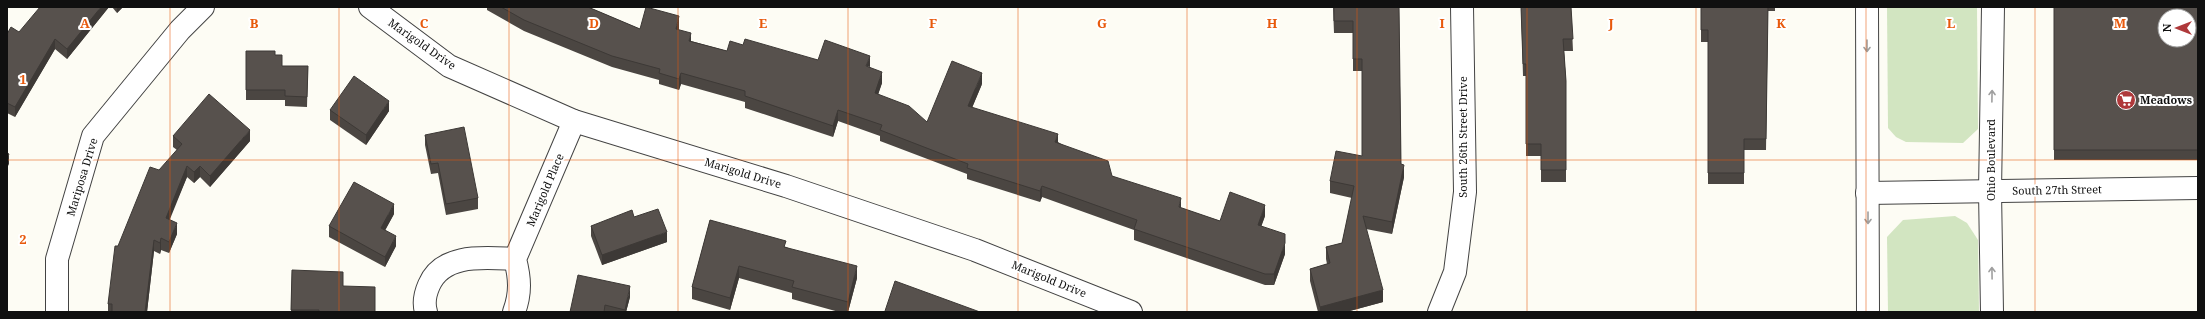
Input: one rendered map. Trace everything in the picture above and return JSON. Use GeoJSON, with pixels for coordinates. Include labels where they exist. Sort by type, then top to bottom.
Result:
{"type":"FeatureCollection","features":[{"type":"Feature","properties":{"kind":"street","name":"Mariposa Drive"},"geometry":{"type":"LineString","coordinates":[[57,312],[57,259],[93,136],[180,30],[203,7]]}},
{"type":"Feature","properties":{"kind":"street","name":"Marigold Drive"},"geometry":{"type":"LineString","coordinates":[[370,7],[449,66],[574,121],[786,186],[968,247],[1131,312]]}},
{"type":"Feature","properties":{"kind":"street","name":"South 26th Street Drive"},"geometry":{"type":"LineString","coordinates":[[1439,312],[1455,272],[1465,192],[1462,7]]}},
{"type":"Feature","properties":{"kind":"street"},"geometry":{"type":"LineString","coordinates":[[1867,7],[1868,312]]}},
{"type":"Feature","properties":{"kind":"street","name":"Ohio Boulevard"},"geometry":{"type":"LineString","coordinates":[[1992,312],[1990,191],[1993,7]]}},
{"type":"Feature","properties":{"kind":"street","name":"Marigold Place"},"geometry":{"type":"LineString","coordinates":[[515,259],[574,121]]}},
{"type":"Feature","properties":{"kind":"street","name":"South 27th Street"},"geometry":{"type":"LineString","coordinates":[[1867,193],[2198,188]]}},
{"type":"Feature","properties":{"kind":"street"},"geometry":{"type":"LineString","coordinates":[[426,312],[424,305],[425,292],[432,277],[443,266],[466,259],[515,259],[520,278],[519,293],[514,312]]}},
{"type":"Feature","properties":{"kind":"green space"},"geometry":{"type":"Polygon","coordinates":[[[1887,7],[1977,7],[1978,129],[1963,143],[1906,142],[1896,137],[1888,128],[1887,7]]]}},
{"type":"Feature","properties":{"kind":"green space"},"geometry":{"type":"Polygon","coordinates":[[[1955,216],[1967,223],[1978,240],[1979,312],[1888,312],[1887,237],[1903,220],[1955,216]]]}},
{"type":"Feature","properties":{"kind":"building"},"geometry":{"type":"Polygon","coordinates":[[[40,7],[101,7],[67,49],[55,39],[15,107],[7,103],[7,34],[11,27],[19,32],[40,7]]]}},
{"type":"Feature","properties":{"kind":"building"},"geometry":{"type":"Polygon","coordinates":[[[501,7],[588,7],[640,29],[646,7],[679,16],[676,29],[691,33],[689,41],[727,51],[730,41],[743,45],[745,39],[818,60],[825,40],[870,56],[866,66],[882,72],[875,93],[909,106],[927,122],[952,61],[982,73],[968,106],[1058,134],[1055,142],[1108,161],[1112,176],[1181,198],[1179,207],[1220,221],[1230,192],[1265,205],[1258,225],[1285,234],[1285,243],[1274,274],[1265,274],[1134,229],[1137,220],[1042,186],[1040,191],[967,168],[968,164],[880,130],[882,125],[838,110],[833,126],[745,96],[745,91],[681,73],[679,79],[659,73],[660,69],[612,56],[524,20],[501,7]]]}},
{"type":"Feature","properties":{"kind":"building"},"geometry":{"type":"Polygon","coordinates":[[[1334,7],[1399,7],[1401,164],[1404,165],[1392,222],[1363,216],[1383,290],[1320,307],[1310,269],[1330,263],[1326,247],[1342,243],[1354,186],[1330,181],[1336,151],[1362,156],[1362,59],[1353,59],[1353,21],[1334,21],[1334,7]]]}},
{"type":"Feature","properties":{"kind":"building"},"geometry":{"type":"Polygon","coordinates":[[[1521,7],[1571,7],[1573,39],[1563,39],[1566,81],[1566,170],[1541,170],[1541,144],[1526,144],[1526,64],[1523,64],[1521,7]]]}},
{"type":"Feature","properties":{"kind":"building"},"geometry":{"type":"Polygon","coordinates":[[[1701,7],[1768,7],[1766,139],[1744,139],[1744,173],[1708,173],[1708,30],[1701,30],[1701,7]]]}},
{"type":"Feature","properties":{"kind":"building","name":"Meadows"},"geometry":{"type":"Polygon","coordinates":[[[2054,7],[2198,7],[2198,150],[2054,150],[2054,7]]]}},
{"type":"Feature","properties":{"kind":"building"},"geometry":{"type":"Polygon","coordinates":[[[246,51],[275,51],[275,55],[282,55],[282,66],[308,66],[307,97],[285,96],[285,90],[246,90],[246,51]]]}},
{"type":"Feature","properties":{"kind":"building"},"geometry":{"type":"Polygon","coordinates":[[[354,76],[389,101],[366,135],[330,110],[354,76]]]}},
{"type":"Feature","properties":{"kind":"building"},"geometry":{"type":"Polygon","coordinates":[[[209,94],[250,130],[210,176],[200,166],[194,172],[187,166],[166,218],[177,223],[169,242],[161,238],[160,243],[154,240],[145,312],[112,312],[112,304],[108,304],[115,246],[118,246],[150,167],[159,170],[182,144],[173,136],[209,94]]]}},
{"type":"Feature","properties":{"kind":"building"},"geometry":{"type":"Polygon","coordinates":[[[464,127],[478,198],[446,204],[438,163],[431,164],[425,135],[464,127]]]}},
{"type":"Feature","properties":{"kind":"building"},"geometry":{"type":"Polygon","coordinates":[[[354,182],[394,204],[381,228],[396,236],[385,257],[329,226],[354,182]]]}},
{"type":"Feature","properties":{"kind":"building"},"geometry":{"type":"Polygon","coordinates":[[[658,209],[667,232],[602,255],[591,226],[632,210],[634,217],[658,209]]]}},
{"type":"Feature","properties":{"kind":"building"},"geometry":{"type":"Polygon","coordinates":[[[710,220],[786,241],[784,247],[857,266],[848,302],[792,287],[794,281],[739,266],[730,298],[692,287],[710,220]]]}},
{"type":"Feature","properties":{"kind":"building"},"geometry":{"type":"Polygon","coordinates":[[[292,270],[343,272],[343,286],[375,287],[375,312],[319,312],[319,310],[291,310],[292,270]]]}},
{"type":"Feature","properties":{"kind":"building"},"geometry":{"type":"Polygon","coordinates":[[[578,275],[630,286],[625,310],[605,305],[604,312],[570,312],[578,275]]]}},
{"type":"Feature","properties":{"kind":"building"},"geometry":{"type":"Polygon","coordinates":[[[895,281],[980,312],[887,312],[885,311],[895,281]]]}},
{"type":"Feature","properties":{"kind":"place","name":"Meadows"},"geometry":{"type":"Point","coordinates":[2126,100]}}]}
